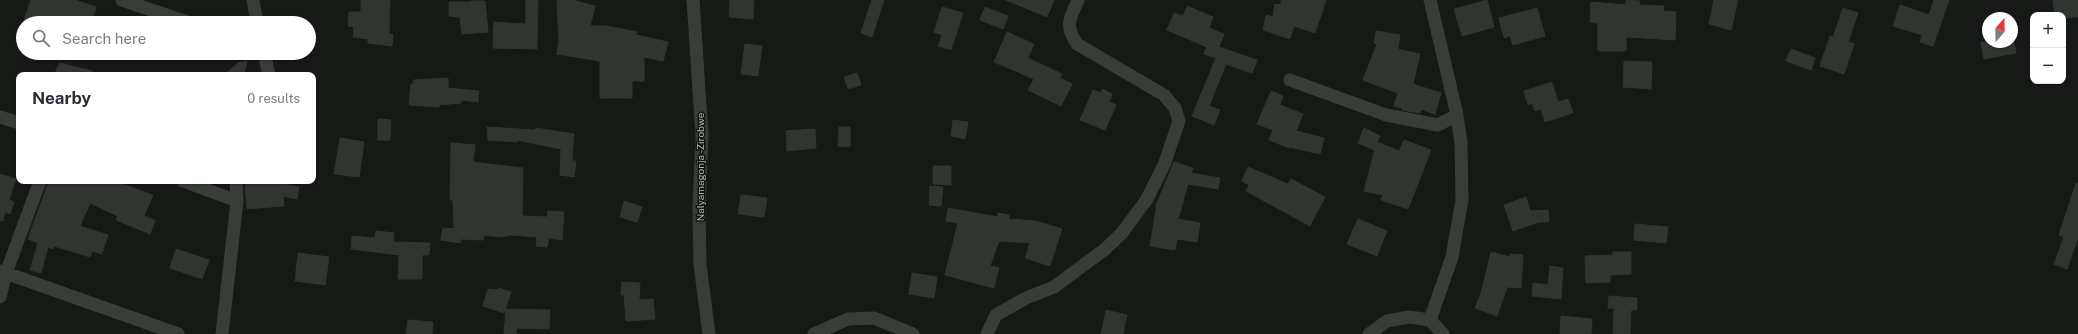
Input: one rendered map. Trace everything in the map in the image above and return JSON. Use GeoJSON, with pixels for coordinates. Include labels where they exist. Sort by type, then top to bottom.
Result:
{"type":"FeatureCollection","features":[{"type":"Feature","properties":{"kind":"street"},"geometry":{"type":"LineString","coordinates":[[122,0],[169,16]]}},
{"type":"Feature","properties":{"kind":"street"},"geometry":{"type":"LineString","coordinates":[[253,0],[256,16]]}},
{"type":"Feature","properties":{"kind":"street","name":"Nalyamagonja -Zirobwe"},"geometry":{"type":"LineString","coordinates":[[692,0],[702,135],[700,265],[709,334]]}},
{"type":"Feature","properties":{"kind":"street"},"geometry":{"type":"LineString","coordinates":[[987,334],[996,315],[1026,298],[1054,287],[1104,250],[1122,232],[1147,199],[1164,165],[1179,121],[1176,108],[1164,95],[1077,44],[1070,33],[1069,22],[1078,0]]}},
{"type":"Feature","properties":{"kind":"street"},"geometry":{"type":"LineString","coordinates":[[1430,0],[1457,115],[1461,143],[1462,200],[1452,257],[1430,320]]}},
{"type":"Feature","properties":{"kind":"street"},"geometry":{"type":"LineString","coordinates":[[266,60],[268,72]]}},
{"type":"Feature","properties":{"kind":"street"},"geometry":{"type":"LineString","coordinates":[[1290,80],[1394,116],[1438,126],[1457,115]]}},
{"type":"Feature","properties":{"kind":"street"},"geometry":{"type":"LineString","coordinates":[[0,117],[16,122]]}},
{"type":"Feature","properties":{"kind":"street"},"geometry":{"type":"LineString","coordinates":[[0,297],[3,272],[39,184]]}},
{"type":"Feature","properties":{"kind":"street"},"geometry":{"type":"LineString","coordinates":[[191,184],[237,201]]}},
{"type":"Feature","properties":{"kind":"street"},"geometry":{"type":"LineString","coordinates":[[222,334],[237,201],[236,184]]}},
{"type":"Feature","properties":{"kind":"street"},"geometry":{"type":"LineString","coordinates":[[3,272],[178,334]]}},
{"type":"Feature","properties":{"kind":"street"},"geometry":{"type":"LineString","coordinates":[[1369,334],[1387,321],[1409,317],[1430,320],[1443,334]]}},
{"type":"Feature","properties":{"kind":"street"},"geometry":{"type":"LineString","coordinates":[[814,334],[848,319],[874,318],[913,334]]}},
{"type":"Feature","properties":{"kind":"building"},"geometry":{"type":"Polygon","coordinates":[[[31,0],[75,0],[96,7],[93,16],[25,16],[31,0]]]}},
{"type":"Feature","properties":{"kind":"building"},"geometry":{"type":"Polygon","coordinates":[[[361,0],[390,0],[389,34],[393,34],[392,46],[368,43],[368,39],[353,37],[354,27],[348,26],[349,12],[361,12],[361,0]]]}},
{"type":"Feature","properties":{"kind":"building"},"geometry":{"type":"Polygon","coordinates":[[[526,0],[538,0],[537,49],[493,48],[494,22],[526,24],[526,0]]]}},
{"type":"Feature","properties":{"kind":"building"},"geometry":{"type":"Polygon","coordinates":[[[557,0],[572,0],[595,6],[590,26],[607,26],[637,32],[636,35],[668,42],[663,61],[644,57],[644,81],[632,81],[632,98],[600,98],[600,61],[557,54],[559,41],[557,0]]]}},
{"type":"Feature","properties":{"kind":"building"},"geometry":{"type":"Polygon","coordinates":[[[730,0],[754,0],[753,19],[729,17],[730,0]]]}},
{"type":"Feature","properties":{"kind":"building"},"geometry":{"type":"Polygon","coordinates":[[[872,0],[884,0],[872,37],[861,33],[872,0]]]}},
{"type":"Feature","properties":{"kind":"building"},"geometry":{"type":"Polygon","coordinates":[[[1006,0],[1054,0],[1047,17],[1006,0]]]}},
{"type":"Feature","properties":{"kind":"building"},"geometry":{"type":"Polygon","coordinates":[[[1281,0],[1326,0],[1315,33],[1294,26],[1290,39],[1263,30],[1266,15],[1273,17],[1275,4],[1281,5],[1281,0]]]}},
{"type":"Feature","properties":{"kind":"building"},"geometry":{"type":"Polygon","coordinates":[[[1487,0],[1494,27],[1462,36],[1454,9],[1487,0]]]}},
{"type":"Feature","properties":{"kind":"building"},"geometry":{"type":"Polygon","coordinates":[[[1626,0],[1640,1],[1639,5],[1664,6],[1663,11],[1676,12],[1675,40],[1626,37],[1626,51],[1598,51],[1598,23],[1590,22],[1591,2],[1626,5],[1626,0]]]}},
{"type":"Feature","properties":{"kind":"building"},"geometry":{"type":"Polygon","coordinates":[[[1714,0],[1738,0],[1731,30],[1709,24],[1714,0]]]}},
{"type":"Feature","properties":{"kind":"building"},"geometry":{"type":"Polygon","coordinates":[[[1934,0],[1949,0],[1933,46],[1920,42],[1922,35],[1893,26],[1900,5],[1929,15],[1934,0]]]}},
{"type":"Feature","properties":{"kind":"building"},"geometry":{"type":"Polygon","coordinates":[[[2053,0],[2078,0],[2078,17],[2066,18],[2066,12],[2055,12],[2053,0]]]}},
{"type":"Feature","properties":{"kind":"building"},"geometry":{"type":"Polygon","coordinates":[[[485,1],[488,32],[462,34],[460,17],[449,16],[449,2],[485,1]]]}},
{"type":"Feature","properties":{"kind":"building"},"geometry":{"type":"Polygon","coordinates":[[[1187,6],[1213,17],[1209,28],[1224,34],[1219,47],[1257,60],[1252,73],[1226,64],[1209,106],[1220,110],[1214,125],[1192,116],[1216,58],[1204,54],[1207,47],[1167,30],[1174,13],[1183,16],[1187,6]]]}},
{"type":"Feature","properties":{"kind":"building"},"geometry":{"type":"Polygon","coordinates":[[[942,7],[963,13],[951,50],[938,46],[942,35],[934,32],[942,7]]]}},
{"type":"Feature","properties":{"kind":"building"},"geometry":{"type":"Polygon","coordinates":[[[985,7],[1008,16],[1003,29],[980,20],[985,7]]]}},
{"type":"Feature","properties":{"kind":"building"},"geometry":{"type":"Polygon","coordinates":[[[1537,8],[1545,36],[1513,45],[1510,36],[1504,38],[1499,18],[1537,8]]]}},
{"type":"Feature","properties":{"kind":"building"},"geometry":{"type":"Polygon","coordinates":[[[1843,8],[1858,13],[1848,42],[1854,44],[1844,74],[1820,66],[1830,36],[1833,37],[1843,8]]]}},
{"type":"Feature","properties":{"kind":"building"},"geometry":{"type":"Polygon","coordinates":[[[1376,31],[1400,35],[1398,49],[1420,54],[1413,84],[1441,93],[1435,114],[1421,109],[1420,113],[1402,110],[1402,108],[1394,106],[1398,93],[1363,80],[1377,44],[1374,43],[1376,31]]]}},
{"type":"Feature","properties":{"kind":"building"},"geometry":{"type":"Polygon","coordinates":[[[1007,32],[1034,44],[1028,58],[1062,74],[1060,78],[1072,84],[1061,106],[1028,90],[1034,79],[994,62],[1007,32]]]}},
{"type":"Feature","properties":{"kind":"building"},"geometry":{"type":"Polygon","coordinates":[[[745,44],[762,46],[758,76],[741,74],[745,44]]]}},
{"type":"Feature","properties":{"kind":"building"},"geometry":{"type":"Polygon","coordinates":[[[1982,48],[2015,48],[2016,53],[1984,59],[1982,48]]]}},
{"type":"Feature","properties":{"kind":"building"},"geometry":{"type":"Polygon","coordinates":[[[1791,49],[1815,58],[1811,70],[1786,61],[1791,49]]]}},
{"type":"Feature","properties":{"kind":"building"},"geometry":{"type":"Polygon","coordinates":[[[247,61],[245,72],[228,72],[238,63],[247,61]]]}},
{"type":"Feature","properties":{"kind":"building"},"geometry":{"type":"Polygon","coordinates":[[[1624,61],[1652,62],[1651,89],[1623,87],[1624,61]]]}},
{"type":"Feature","properties":{"kind":"building"},"geometry":{"type":"Polygon","coordinates":[[[60,63],[92,71],[92,72],[56,72],[60,63]]]}},
{"type":"Feature","properties":{"kind":"building"},"geometry":{"type":"Polygon","coordinates":[[[857,73],[861,85],[848,89],[844,77],[857,73]]]}},
{"type":"Feature","properties":{"kind":"building"},"geometry":{"type":"Polygon","coordinates":[[[448,78],[448,88],[479,91],[478,102],[461,100],[461,103],[439,105],[439,107],[409,105],[411,84],[413,85],[414,80],[448,78]]]}},
{"type":"Feature","properties":{"kind":"building"},"geometry":{"type":"Polygon","coordinates":[[[1552,82],[1558,102],[1568,99],[1573,113],[1545,122],[1541,109],[1535,111],[1532,103],[1528,105],[1524,91],[1552,82]]]}},
{"type":"Feature","properties":{"kind":"building"},"geometry":{"type":"Polygon","coordinates":[[[1102,89],[1112,94],[1109,102],[1116,105],[1105,130],[1080,120],[1093,90],[1101,93],[1102,89]]]}},
{"type":"Feature","properties":{"kind":"building"},"geometry":{"type":"Polygon","coordinates":[[[1271,91],[1283,96],[1280,105],[1303,114],[1296,131],[1324,138],[1320,154],[1289,148],[1269,140],[1273,130],[1257,124],[1271,91]]]}},
{"type":"Feature","properties":{"kind":"building"},"geometry":{"type":"Polygon","coordinates":[[[378,119],[391,120],[390,140],[378,140],[378,119]]]}},
{"type":"Feature","properties":{"kind":"building"},"geometry":{"type":"Polygon","coordinates":[[[953,120],[968,122],[965,139],[951,136],[953,120]]]}},
{"type":"Feature","properties":{"kind":"building"},"geometry":{"type":"Polygon","coordinates":[[[487,127],[535,130],[536,128],[574,134],[572,161],[576,161],[574,177],[560,175],[561,149],[517,140],[517,142],[488,140],[487,127]]]}},
{"type":"Feature","properties":{"kind":"building"},"geometry":{"type":"Polygon","coordinates":[[[839,127],[850,127],[850,147],[838,146],[839,127]]]}},
{"type":"Feature","properties":{"kind":"building"},"geometry":{"type":"Polygon","coordinates":[[[1364,128],[1380,136],[1377,142],[1399,151],[1404,140],[1431,150],[1408,209],[1381,200],[1383,195],[1364,191],[1375,148],[1374,150],[1358,143],[1364,128]]]}},
{"type":"Feature","properties":{"kind":"building"},"geometry":{"type":"Polygon","coordinates":[[[815,129],[816,148],[787,151],[786,131],[815,129]]]}},
{"type":"Feature","properties":{"kind":"building"},"geometry":{"type":"Polygon","coordinates":[[[340,138],[364,142],[359,177],[334,174],[340,138]]]}},
{"type":"Feature","properties":{"kind":"building"},"geometry":{"type":"Polygon","coordinates":[[[451,143],[475,145],[473,162],[523,168],[522,216],[547,217],[548,211],[564,212],[562,240],[549,238],[547,247],[536,246],[537,237],[512,235],[501,237],[484,235],[483,240],[461,239],[460,243],[441,240],[443,228],[454,229],[453,200],[450,200],[451,143]]]}},
{"type":"Feature","properties":{"kind":"building"},"geometry":{"type":"Polygon","coordinates":[[[1174,162],[1193,168],[1191,173],[1220,178],[1218,189],[1188,184],[1178,219],[1200,223],[1197,242],[1177,239],[1175,250],[1150,246],[1157,203],[1174,162]]]}},
{"type":"Feature","properties":{"kind":"building"},"geometry":{"type":"Polygon","coordinates":[[[933,166],[951,166],[951,185],[933,184],[933,166]]]}},
{"type":"Feature","properties":{"kind":"building"},"geometry":{"type":"Polygon","coordinates":[[[1248,167],[1288,184],[1291,179],[1325,197],[1310,226],[1246,191],[1249,185],[1242,181],[1248,167]]]}},
{"type":"Feature","properties":{"kind":"building"},"geometry":{"type":"Polygon","coordinates":[[[0,174],[16,179],[9,200],[14,202],[10,214],[5,212],[3,221],[0,220],[0,174]]]}},
{"type":"Feature","properties":{"kind":"building"},"geometry":{"type":"Polygon","coordinates":[[[2076,183],[2078,183],[2078,238],[2067,269],[2054,264],[2064,237],[2059,235],[2076,183]]]}},
{"type":"Feature","properties":{"kind":"building"},"geometry":{"type":"Polygon","coordinates":[[[48,184],[122,184],[153,195],[144,216],[155,220],[150,234],[116,220],[118,216],[90,203],[80,226],[108,235],[102,254],[92,251],[90,257],[54,246],[53,249],[48,247],[41,273],[30,270],[38,243],[28,239],[48,184]]]}},
{"type":"Feature","properties":{"kind":"building"},"geometry":{"type":"Polygon","coordinates":[[[245,184],[282,184],[299,187],[297,199],[283,196],[284,206],[247,209],[245,184]]]}},
{"type":"Feature","properties":{"kind":"building"},"geometry":{"type":"Polygon","coordinates":[[[930,186],[943,187],[941,206],[929,205],[930,186]]]}},
{"type":"Feature","properties":{"kind":"building"},"geometry":{"type":"Polygon","coordinates":[[[741,195],[767,198],[764,217],[738,214],[741,195]]]}},
{"type":"Feature","properties":{"kind":"building"},"geometry":{"type":"Polygon","coordinates":[[[1526,197],[1530,211],[1548,210],[1549,222],[1539,222],[1513,231],[1504,205],[1526,197]]]}},
{"type":"Feature","properties":{"kind":"building"},"geometry":{"type":"Polygon","coordinates":[[[624,201],[642,207],[637,222],[620,217],[624,201]]]}},
{"type":"Feature","properties":{"kind":"building"},"geometry":{"type":"Polygon","coordinates":[[[948,208],[998,217],[998,213],[1009,215],[1009,219],[1036,221],[1062,229],[1050,266],[1025,258],[1030,243],[999,241],[990,266],[999,268],[994,288],[945,275],[958,223],[946,221],[948,208]]]}},
{"type":"Feature","properties":{"kind":"building"},"geometry":{"type":"Polygon","coordinates":[[[1358,219],[1387,231],[1377,256],[1347,244],[1358,219]]]}},
{"type":"Feature","properties":{"kind":"building"},"geometry":{"type":"Polygon","coordinates":[[[1635,224],[1668,227],[1666,243],[1634,240],[1635,224]]]}},
{"type":"Feature","properties":{"kind":"building"},"geometry":{"type":"Polygon","coordinates":[[[376,231],[394,233],[393,242],[430,243],[429,255],[422,255],[422,279],[398,279],[399,255],[351,249],[352,236],[375,238],[376,231]]]}},
{"type":"Feature","properties":{"kind":"building"},"geometry":{"type":"Polygon","coordinates":[[[176,249],[209,260],[202,279],[170,268],[176,249]]]}},
{"type":"Feature","properties":{"kind":"building"},"geometry":{"type":"Polygon","coordinates":[[[1491,252],[1510,257],[1510,254],[1523,255],[1521,288],[1507,287],[1497,316],[1475,308],[1481,293],[1491,252]]]}},
{"type":"Feature","properties":{"kind":"building"},"geometry":{"type":"Polygon","coordinates":[[[1613,252],[1631,252],[1631,274],[1610,275],[1610,282],[1586,283],[1585,256],[1613,255],[1613,252]]]}},
{"type":"Feature","properties":{"kind":"building"},"geometry":{"type":"Polygon","coordinates":[[[298,253],[329,257],[325,285],[295,281],[298,253]]]}},
{"type":"Feature","properties":{"kind":"building"},"geometry":{"type":"Polygon","coordinates":[[[1550,266],[1563,268],[1561,299],[1532,296],[1533,283],[1548,285],[1550,266]]]}},
{"type":"Feature","properties":{"kind":"building"},"geometry":{"type":"Polygon","coordinates":[[[912,273],[937,277],[934,298],[909,294],[912,273]]]}},
{"type":"Feature","properties":{"kind":"building"},"geometry":{"type":"Polygon","coordinates":[[[622,282],[640,283],[639,300],[653,299],[655,319],[626,321],[624,295],[621,295],[622,282]]]}},
{"type":"Feature","properties":{"kind":"building"},"geometry":{"type":"Polygon","coordinates":[[[499,288],[511,292],[504,313],[483,306],[488,289],[498,290],[499,288]]]}},
{"type":"Feature","properties":{"kind":"building"},"geometry":{"type":"Polygon","coordinates":[[[1609,296],[1637,298],[1637,310],[1631,310],[1630,334],[1613,334],[1614,308],[1608,308],[1609,296]]]}},
{"type":"Feature","properties":{"kind":"building"},"geometry":{"type":"Polygon","coordinates":[[[506,309],[550,310],[549,329],[516,328],[516,334],[504,334],[506,309]]]}},
{"type":"Feature","properties":{"kind":"building"},"geometry":{"type":"Polygon","coordinates":[[[1106,310],[1127,315],[1123,334],[1101,334],[1106,310]]]}},
{"type":"Feature","properties":{"kind":"building"},"geometry":{"type":"Polygon","coordinates":[[[1561,316],[1592,319],[1591,334],[1560,334],[1561,316]]]}},
{"type":"Feature","properties":{"kind":"building"},"geometry":{"type":"Polygon","coordinates":[[[408,320],[433,322],[432,334],[406,334],[408,320]]]}}]}
